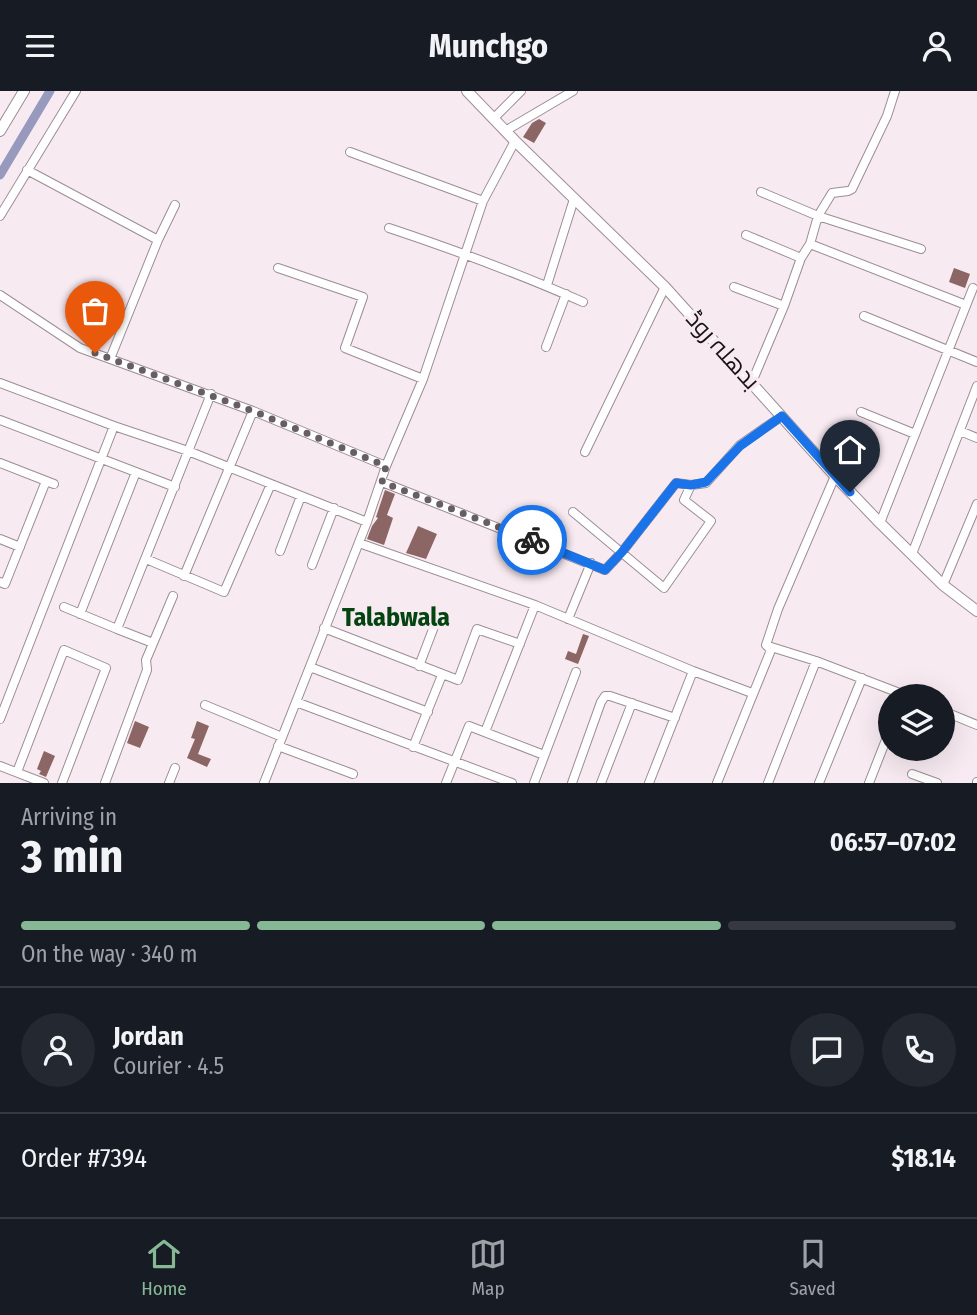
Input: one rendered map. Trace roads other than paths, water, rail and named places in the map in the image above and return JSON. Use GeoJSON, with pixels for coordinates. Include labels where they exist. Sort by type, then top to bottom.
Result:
{"type":"FeatureCollection","features":[{"type":"Feature","properties":{"kind":"main road"},"geometry":{"type":"LineString","coordinates":[[0,131],[23,91]]}},
{"type":"Feature","properties":{"kind":"main road","name":"بدھلہ روڈ"},"geometry":{"type":"LineString","coordinates":[[467,91],[665,287],[880,523],[943,585],[977,611]]}},
{"type":"Feature","properties":{"kind":"street"},"geometry":{"type":"LineString","coordinates":[[0,216],[76,91]]}},
{"type":"Feature","properties":{"kind":"street"},"geometry":{"type":"LineString","coordinates":[[493,118],[521,91]]}},
{"type":"Feature","properties":{"kind":"street"},"geometry":{"type":"LineString","coordinates":[[505,131],[573,91]]}},
{"type":"Feature","properties":{"kind":"street"},"geometry":{"type":"LineString","coordinates":[[752,382],[810,244],[818,216],[832,193],[852,189],[887,116],[895,91]]}},
{"type":"Feature","properties":{"kind":"street"},"geometry":{"type":"LineString","coordinates":[[264,783],[359,543],[386,466],[423,379],[483,201],[515,141]]}},
{"type":"Feature","properties":{"kind":"street"},"geometry":{"type":"LineString","coordinates":[[350,152],[483,201]]}},
{"type":"Feature","properties":{"kind":"street"},"geometry":{"type":"LineString","coordinates":[[27,170],[158,240]]}},
{"type":"Feature","properties":{"kind":"street"},"geometry":{"type":"LineString","coordinates":[[761,192],[818,216],[921,249]]}},
{"type":"Feature","properties":{"kind":"street"},"geometry":{"type":"LineString","coordinates":[[547,285],[574,199]]}},
{"type":"Feature","properties":{"kind":"street"},"geometry":{"type":"LineString","coordinates":[[110,359],[175,205]]}},
{"type":"Feature","properties":{"kind":"street"},"geometry":{"type":"LineString","coordinates":[[389,228],[466,254],[583,302]]}},
{"type":"Feature","properties":{"kind":"street"},"geometry":{"type":"LineString","coordinates":[[746,235],[802,258]]}},
{"type":"Feature","properties":{"kind":"street"},"geometry":{"type":"LineString","coordinates":[[810,244],[966,305]]}},
{"type":"Feature","properties":{"kind":"street"},"geometry":{"type":"LineString","coordinates":[[278,268],[363,297],[345,348],[423,379]]}},
{"type":"Feature","properties":{"kind":"street"},"geometry":{"type":"LineString","coordinates":[[585,452],[665,287]]}},
{"type":"Feature","properties":{"kind":"street"},"geometry":{"type":"LineString","coordinates":[[734,287],[784,306]]}},
{"type":"Feature","properties":{"kind":"street"},"geometry":{"type":"LineString","coordinates":[[880,523],[973,288]]}},
{"type":"Feature","properties":{"kind":"street"},"geometry":{"type":"LineString","coordinates":[[546,347],[566,294]]}},
{"type":"Feature","properties":{"kind":"street"},"geometry":{"type":"LineString","coordinates":[[0,295],[80,348],[211,394],[386,466]]}},
{"type":"Feature","properties":{"kind":"street"},"geometry":{"type":"LineString","coordinates":[[864,316],[977,362]]}},
{"type":"Feature","properties":{"kind":"street"},"geometry":{"type":"LineString","coordinates":[[0,383],[188,451],[367,522]]}},
{"type":"Feature","properties":{"kind":"street"},"geometry":{"type":"LineString","coordinates":[[912,554],[977,386]]}},
{"type":"Feature","properties":{"kind":"street"},"geometry":{"type":"LineString","coordinates":[[117,629],[211,394]]}},
{"type":"Feature","properties":{"kind":"street"},"geometry":{"type":"LineString","coordinates":[[184,576],[253,411]]}},
{"type":"Feature","properties":{"kind":"street"},"geometry":{"type":"LineString","coordinates":[[861,412],[915,434]]}},
{"type":"Feature","properties":{"kind":"street"},"geometry":{"type":"LineString","coordinates":[[382,482],[605,570],[676,483],[691,485],[706,482],[740,446],[782,416]]}},
{"type":"Feature","properties":{"kind":"street"},"geometry":{"type":"LineString","coordinates":[[0,420],[175,487]]}},
{"type":"Feature","properties":{"kind":"street"},"geometry":{"type":"LineString","coordinates":[[0,719],[114,426]]}},
{"type":"Feature","properties":{"kind":"street"},"geometry":{"type":"LineString","coordinates":[[960,431],[977,438]]}},
{"type":"Feature","properties":{"kind":"street"},"geometry":{"type":"LineString","coordinates":[[0,463],[50,482],[5,584],[0,582]]}},
{"type":"Feature","properties":{"kind":"street"},"geometry":{"type":"LineString","coordinates":[[80,614],[136,472]]}},
{"type":"Feature","properties":{"kind":"street"},"geometry":{"type":"LineString","coordinates":[[766,645],[778,608],[835,476]]}},
{"type":"Feature","properties":{"kind":"street"},"geometry":{"type":"LineString","coordinates":[[146,559],[224,592],[271,484]]}},
{"type":"Feature","properties":{"kind":"street"},"geometry":{"type":"LineString","coordinates":[[572,512],[664,588],[711,521],[684,500],[691,485]]}},
{"type":"Feature","properties":{"kind":"street"},"geometry":{"type":"LineString","coordinates":[[280,551],[301,496]]}},
{"type":"Feature","properties":{"kind":"street"},"geometry":{"type":"LineString","coordinates":[[943,585],[977,504]]}},
{"type":"Feature","properties":{"kind":"street"},"geometry":{"type":"LineString","coordinates":[[312,565],[334,508]]}},
{"type":"Feature","properties":{"kind":"street"},"geometry":{"type":"LineString","coordinates":[[0,539],[20,547]]}},
{"type":"Feature","properties":{"kind":"street"},"geometry":{"type":"LineString","coordinates":[[359,543],[535,605],[752,693]]}},
{"type":"Feature","properties":{"kind":"street"},"geometry":{"type":"LineString","coordinates":[[568,619],[591,563]]}},
{"type":"Feature","properties":{"kind":"street"},"geometry":{"type":"LineString","coordinates":[[105,783],[147,670],[146,660],[173,596]]}},
{"type":"Feature","properties":{"kind":"street"},"geometry":{"type":"LineString","coordinates":[[485,732],[535,605]]}},
{"type":"Feature","properties":{"kind":"street"},"geometry":{"type":"LineString","coordinates":[[64,607],[153,643]]}},
{"type":"Feature","properties":{"kind":"street"},"geometry":{"type":"LineString","coordinates":[[419,666],[438,616]]}},
{"type":"Feature","properties":{"kind":"street"},"geometry":{"type":"LineString","coordinates":[[324,628],[458,680],[477,629],[520,644]]}},
{"type":"Feature","properties":{"kind":"street"},"geometry":{"type":"LineString","coordinates":[[766,645],[878,685]]}},
{"type":"Feature","properties":{"kind":"street"},"geometry":{"type":"LineString","coordinates":[[717,783],[771,650],[766,645]]}},
{"type":"Feature","properties":{"kind":"street"},"geometry":{"type":"LineString","coordinates":[[17,772],[64,650],[106,668],[62,783]]}},
{"type":"Feature","properties":{"kind":"street"},"geometry":{"type":"LineString","coordinates":[[768,783],[816,661]]}},
{"type":"Feature","properties":{"kind":"street"},"geometry":{"type":"LineString","coordinates":[[310,667],[428,712]]}},
{"type":"Feature","properties":{"kind":"street"},"geometry":{"type":"LineString","coordinates":[[649,783],[693,671]]}},
{"type":"Feature","properties":{"kind":"street"},"geometry":{"type":"LineString","coordinates":[[534,783],[576,672]]}},
{"type":"Feature","properties":{"kind":"street"},"geometry":{"type":"LineString","coordinates":[[413,747],[442,675]]}},
{"type":"Feature","properties":{"kind":"street"},"geometry":{"type":"LineString","coordinates":[[819,783],[862,678]]}},
{"type":"Feature","properties":{"kind":"street"},"geometry":{"type":"LineString","coordinates":[[572,783],[605,696],[675,718]]}},
{"type":"Feature","properties":{"kind":"street"},"geometry":{"type":"LineString","coordinates":[[296,702],[512,783]]}},
{"type":"Feature","properties":{"kind":"street"},"geometry":{"type":"LineString","coordinates":[[601,783],[632,703]]}},
{"type":"Feature","properties":{"kind":"street"},"geometry":{"type":"LineString","coordinates":[[205,705],[353,774]]}},
{"type":"Feature","properties":{"kind":"street"},"geometry":{"type":"LineString","coordinates":[[955,716],[977,725]]}},
{"type":"Feature","properties":{"kind":"street"},"geometry":{"type":"LineString","coordinates":[[446,783],[469,726],[544,755]]}},
{"type":"Feature","properties":{"kind":"street"},"geometry":{"type":"LineString","coordinates":[[869,783],[878,760]]}},
{"type":"Feature","properties":{"kind":"street"},"geometry":{"type":"LineString","coordinates":[[0,766],[44,783]]}},
{"type":"Feature","properties":{"kind":"street"},"geometry":{"type":"LineString","coordinates":[[169,783],[175,768]]}},
{"type":"Feature","properties":{"kind":"street"},"geometry":{"type":"LineString","coordinates":[[912,774],[937,783]]}},
{"type":"Feature","properties":{"kind":"waterway"},"geometry":{"type":"LineString","coordinates":[[0,175],[50,91]]}},
{"type":"Feature","properties":{"kind":"district","name":"Talabwala"},"geometry":{"type":"Point","coordinates":[396,617]}}]}
